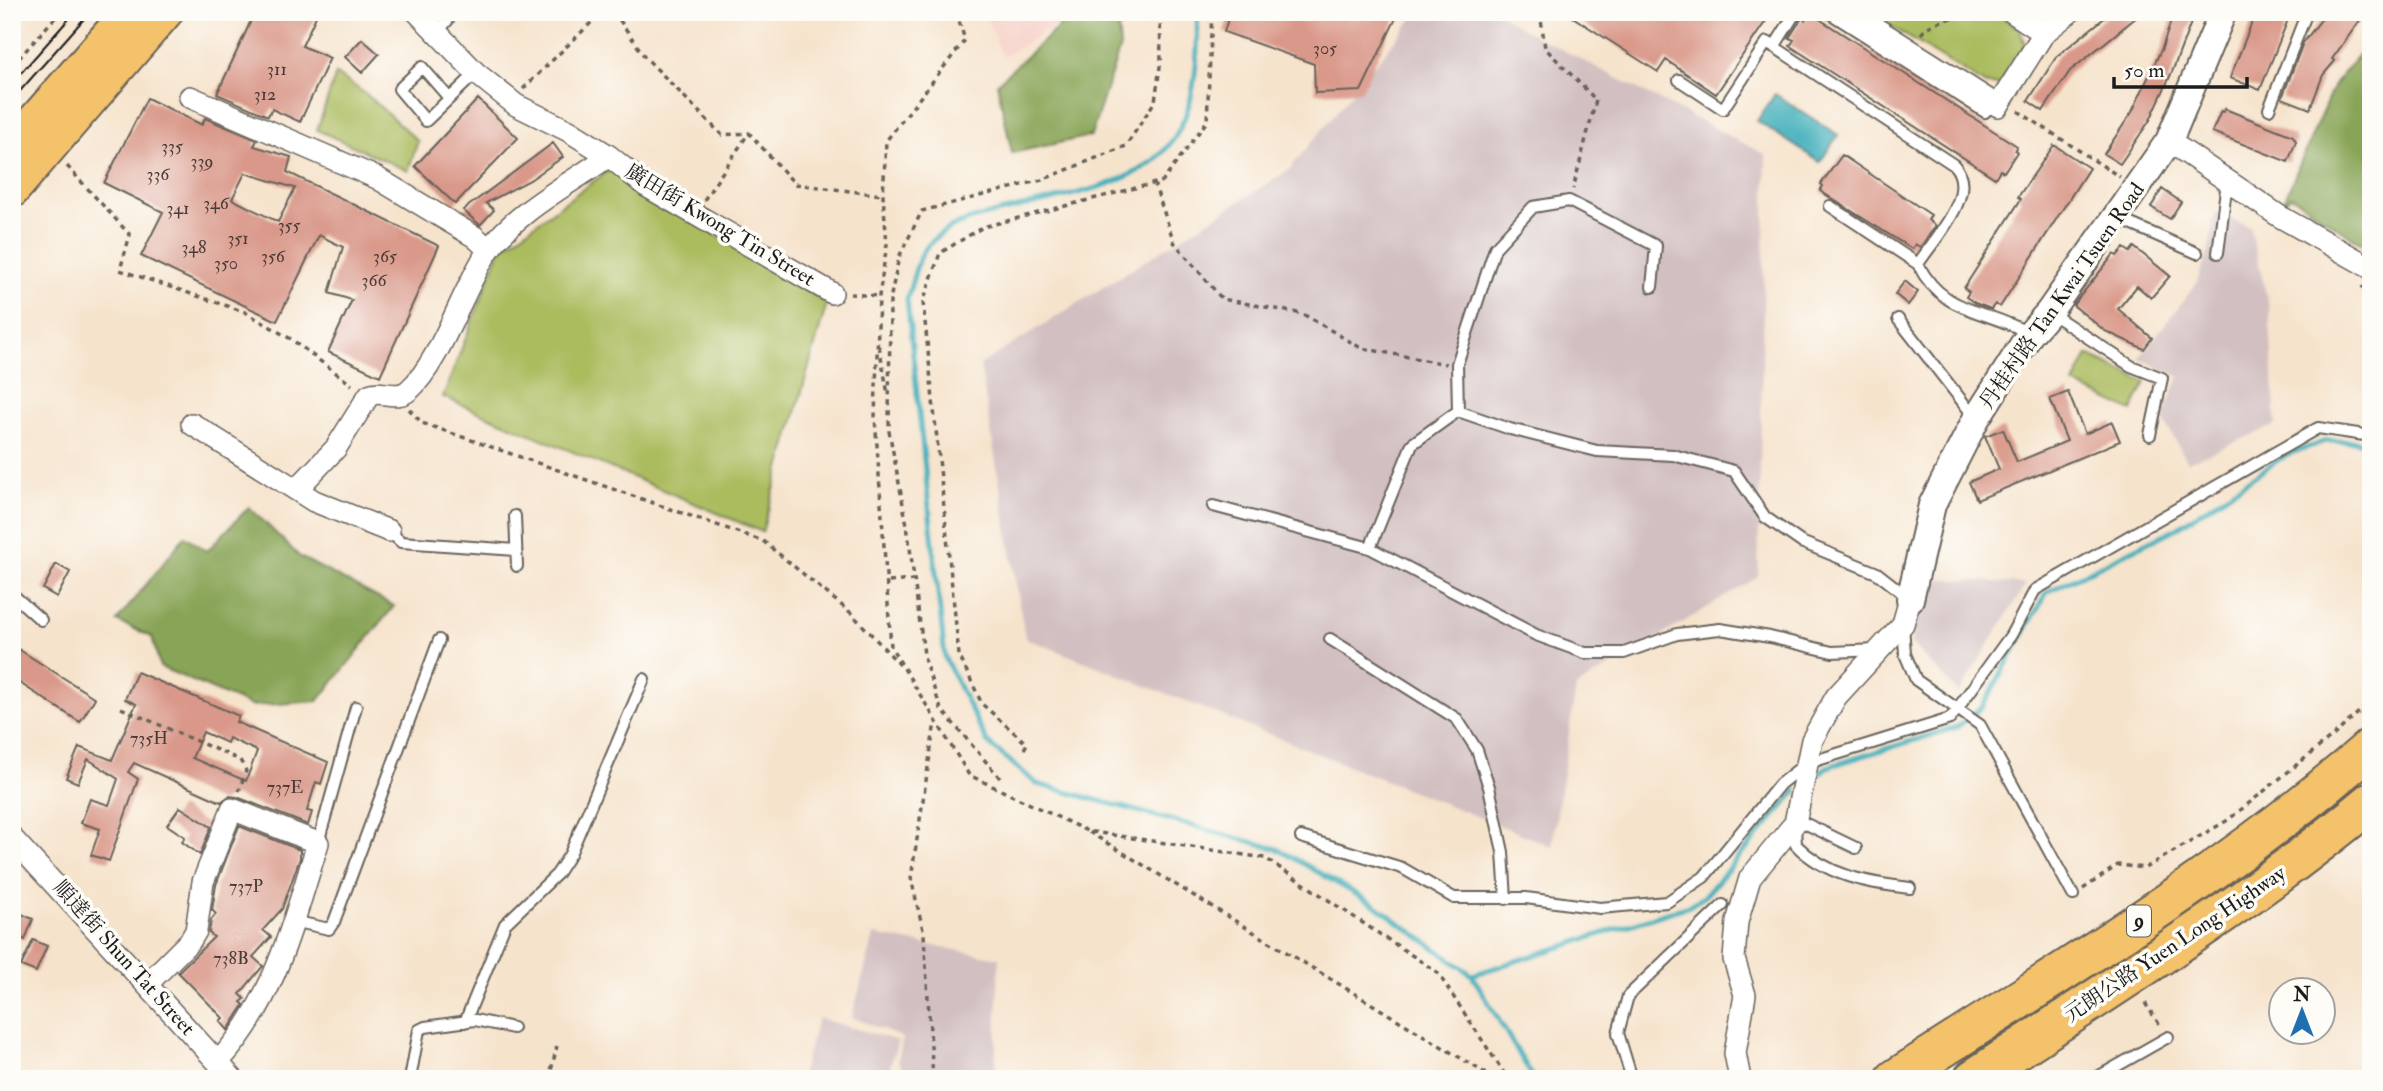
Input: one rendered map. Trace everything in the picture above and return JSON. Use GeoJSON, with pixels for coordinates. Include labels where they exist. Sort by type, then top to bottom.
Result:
{"type":"FeatureCollection","features":[{"type":"Feature","properties":{"kind":"highway","name":"元朗公路 Yuen Long Highway"},"geometry":{"type":"LineString","coordinates":[[1895,1079],[2198,881],[2276,825],[2371,747]]}},
{"type":"Feature","properties":{"kind":"highway","name":"元朗公路 Yuen Long Highway"},"geometry":{"type":"LineString","coordinates":[[1973,1079],[2155,961],[2295,864],[2371,802]]}},
{"type":"Feature","properties":{"kind":"main road"},"geometry":{"type":"LineString","coordinates":[[12,146],[24,123],[130,12]]}},
{"type":"Feature","properties":{"kind":"main road"},"geometry":{"type":"LineString","coordinates":[[12,191],[166,12]]}},
{"type":"Feature","properties":{"kind":"street","name":"廣田街 Kwong Tin Street"},"geometry":{"type":"LineString","coordinates":[[417,12],[435,34],[476,73],[511,100],[609,156],[646,186],[832,293]]}},
{"type":"Feature","properties":{"kind":"street"},"geometry":{"type":"LineString","coordinates":[[1850,12],[1998,102],[2045,33],[2070,12]]}},
{"type":"Feature","properties":{"kind":"street"},"geometry":{"type":"LineString","coordinates":[[2012,12],[2045,33]]}},
{"type":"Feature","properties":{"kind":"street","name":"丹桂村路 Tan Kwai Tsuen Road"},"geometry":{"type":"LineString","coordinates":[[1735,1076],[1735,1053],[1745,995],[1734,959],[1737,922],[1750,878],[1795,821],[1812,740],[1836,697],[1903,624],[1932,505],[1976,419],[2030,334],[2117,218],[2169,141],[2223,12]]}},
{"type":"Feature","properties":{"kind":"street"},"geometry":{"type":"LineString","coordinates":[[190,97],[377,178],[475,237],[489,250]]}},
{"type":"Feature","properties":{"kind":"street"},"geometry":{"type":"LineString","coordinates":[[2169,141],[2288,221],[2371,268]]}},
{"type":"Feature","properties":{"kind":"street","name":"廣田街 Kwong Tin Street"},"geometry":{"type":"LineString","coordinates":[[401,395],[409,390],[423,372],[489,250],[520,219],[609,156]]}},
{"type":"Feature","properties":{"kind":"street"},"geometry":{"type":"LineString","coordinates":[[297,489],[335,448],[369,395],[401,395]]}},
{"type":"Feature","properties":{"kind":"street"},"geometry":{"type":"LineString","coordinates":[[192,424],[314,501],[389,531]]}},
{"type":"Feature","properties":{"kind":"street"},"geometry":{"type":"LineString","coordinates":[[147,984],[197,931],[202,882],[232,809],[318,843],[282,959],[237,1042],[218,1062]]}},
{"type":"Feature","properties":{"kind":"street","name":"順達街 Shun Tat Street"},"geometry":{"type":"LineString","coordinates":[[12,838],[233,1079]]}},
{"type":"Feature","properties":{"kind":"lane"},"geometry":{"type":"LineString","coordinates":[[435,34],[448,20],[442,12]]}},
{"type":"Feature","properties":{"kind":"lane"},"geometry":{"type":"LineString","coordinates":[[1774,47],[1796,12]]}},
{"type":"Feature","properties":{"kind":"lane"},"geometry":{"type":"LineString","coordinates":[[1828,12],[1985,112],[1998,102]]}},
{"type":"Feature","properties":{"kind":"lane"},"geometry":{"type":"LineString","coordinates":[[2269,108],[2307,12]]}},
{"type":"Feature","properties":{"kind":"lane"},"geometry":{"type":"LineString","coordinates":[[1679,80],[1723,109],[1767,43],[1960,171],[1964,178],[1963,195],[1918,264]]}},
{"type":"Feature","properties":{"kind":"lane"},"geometry":{"type":"LineString","coordinates":[[449,99],[422,67],[399,89],[426,121],[449,99],[476,73]]}},
{"type":"Feature","properties":{"kind":"lane"},"geometry":{"type":"LineString","coordinates":[[2218,253],[2227,181]]}},
{"type":"Feature","properties":{"kind":"lane"},"geometry":{"type":"LineString","coordinates":[[1458,411],[1457,364],[1495,248],[1533,207],[1569,201],[1656,246],[1652,287]]}},
{"type":"Feature","properties":{"kind":"lane"},"geometry":{"type":"LineString","coordinates":[[1830,206],[1918,264],[1927,282],[1940,296],[1958,307],[2009,322],[2030,334]]}},
{"type":"Feature","properties":{"kind":"lane"},"geometry":{"type":"LineString","coordinates":[[2117,218],[2197,253]]}},
{"type":"Feature","properties":{"kind":"lane"},"geometry":{"type":"LineString","coordinates":[[2049,312],[2131,366],[2162,378],[2151,435]]}},
{"type":"Feature","properties":{"kind":"lane"},"geometry":{"type":"LineString","coordinates":[[1898,319],[1976,419]]}},
{"type":"Feature","properties":{"kind":"lane"},"geometry":{"type":"LineString","coordinates":[[1370,548],[1412,444],[1458,411]]}},
{"type":"Feature","properties":{"kind":"lane"},"geometry":{"type":"LineString","coordinates":[[1458,411],[1510,429],[1597,451],[1673,455],[1734,471],[1765,517],[1801,542],[1877,573],[1910,599]]}},
{"type":"Feature","properties":{"kind":"lane"},"geometry":{"type":"LineString","coordinates":[[1301,837],[1402,869],[1454,898],[1526,898],[1600,908],[1667,902],[1704,877],[1780,784],[1805,768],[1950,719],[2011,635],[2035,590],[2318,428],[2371,436]]}},
{"type":"Feature","properties":{"kind":"lane"},"geometry":{"type":"LineString","coordinates":[[1213,506],[1370,548],[1536,635],[1585,653],[1624,653],[1677,635],[1720,629],[1770,636],[1832,652],[1877,650]]}},
{"type":"Feature","properties":{"kind":"lane"},"geometry":{"type":"LineString","coordinates":[[515,516],[517,566]]}},
{"type":"Feature","properties":{"kind":"lane"},"geometry":{"type":"LineString","coordinates":[[389,531],[401,542],[516,550]]}},
{"type":"Feature","properties":{"kind":"lane"},"geometry":{"type":"LineString","coordinates":[[12,594],[41,620]]}},
{"type":"Feature","properties":{"kind":"lane","name":"丹桂村路 Tan Kwai Tsuen Road"},"geometry":{"type":"LineString","coordinates":[[1903,624],[1905,654],[1916,680],[1942,701],[1957,706],[1980,725],[2073,895]]}},
{"type":"Feature","properties":{"kind":"lane"},"geometry":{"type":"LineString","coordinates":[[293,921],[319,929],[329,929],[334,922],[439,639]]}},
{"type":"Feature","properties":{"kind":"lane"},"geometry":{"type":"LineString","coordinates":[[1330,639],[1457,719],[1477,750],[1489,787],[1503,852],[1506,899]]}},
{"type":"Feature","properties":{"kind":"lane"},"geometry":{"type":"LineString","coordinates":[[465,1022],[505,924],[542,890],[570,854],[644,679]]}},
{"type":"Feature","properties":{"kind":"lane"},"geometry":{"type":"LineString","coordinates":[[318,843],[356,707]]}},
{"type":"Feature","properties":{"kind":"lane"},"geometry":{"type":"LineString","coordinates":[[1856,848],[1795,821],[1796,845],[1811,860],[1860,882],[1910,888]]}},
{"type":"Feature","properties":{"kind":"lane"},"geometry":{"type":"LineString","coordinates":[[1632,1079],[1618,1033],[1628,996],[1723,905]]}},
{"type":"Feature","properties":{"kind":"lane"},"geometry":{"type":"LineString","coordinates":[[410,1079],[419,1030],[475,1020],[513,1028]]}},
{"type":"Feature","properties":{"kind":"lane"},"geometry":{"type":"LineString","coordinates":[[2094,1079],[2168,1037]]}},
{"type":"Feature","properties":{"kind":"path"},"geometry":{"type":"LineString","coordinates":[[12,66],[60,12]]}},
{"type":"Feature","properties":{"kind":"path"},"geometry":{"type":"LineString","coordinates":[[511,100],[602,12]]}},
{"type":"Feature","properties":{"kind":"path"},"geometry":{"type":"LineString","coordinates":[[614,12],[645,57],[722,135],[749,133]]}},
{"type":"Feature","properties":{"kind":"path"},"geometry":{"type":"LineString","coordinates":[[956,12],[965,40],[886,141],[883,196],[887,244],[879,296],[875,417],[891,647],[969,775],[1087,831],[1495,1079]]}},
{"type":"Feature","properties":{"kind":"path"},"geometry":{"type":"LineString","coordinates":[[1000,778],[941,709],[925,662],[890,431],[890,300],[899,257],[922,211],[1083,167],[1126,146],[1156,101],[1163,60],[1160,12]]}},
{"type":"Feature","properties":{"kind":"path"},"geometry":{"type":"LineString","coordinates":[[1024,748],[1027,744],[982,704],[959,655],[923,302],[940,253],[983,227],[1163,181],[1207,121],[1212,12]]}},
{"type":"Feature","properties":{"kind":"path"},"geometry":{"type":"LineString","coordinates":[[1541,12],[1545,48],[1596,100],[1569,201]]}},
{"type":"Feature","properties":{"kind":"path"},"geometry":{"type":"LineString","coordinates":[[1910,50],[1930,23],[1953,18],[1962,12]]}},
{"type":"Feature","properties":{"kind":"path"},"geometry":{"type":"LineString","coordinates":[[1204,58],[1212,56]]}},
{"type":"Feature","properties":{"kind":"path"},"geometry":{"type":"LineString","coordinates":[[1998,102],[2137,189]]}},
{"type":"Feature","properties":{"kind":"path"},"geometry":{"type":"LineString","coordinates":[[749,133],[795,184],[883,196]]}},
{"type":"Feature","properties":{"kind":"path"},"geometry":{"type":"LineString","coordinates":[[696,214],[749,133]]}},
{"type":"Feature","properties":{"kind":"path"},"geometry":{"type":"LineString","coordinates":[[61,160],[130,235],[120,270],[245,312],[291,339],[336,376],[369,395]]}},
{"type":"Feature","properties":{"kind":"path"},"geometry":{"type":"LineString","coordinates":[[1154,183],[1174,242],[1222,299],[1303,314],[1361,348],[1434,364],[1457,364]]}},
{"type":"Feature","properties":{"kind":"path"},"geometry":{"type":"LineString","coordinates":[[832,293],[879,296]]}},
{"type":"Feature","properties":{"kind":"path"},"geometry":{"type":"LineString","coordinates":[[878,337],[890,403]]}},
{"type":"Feature","properties":{"kind":"path"},"geometry":{"type":"LineString","coordinates":[[401,395],[412,415],[422,423],[763,541],[851,613],[906,672]]}},
{"type":"Feature","properties":{"kind":"path"},"geometry":{"type":"LineString","coordinates":[[888,582],[914,580]]}},
{"type":"Feature","properties":{"kind":"path"},"geometry":{"type":"LineString","coordinates":[[2073,895],[2118,865],[2145,868],[2228,820],[2334,735],[2371,701]]}},
{"type":"Feature","properties":{"kind":"path"},"geometry":{"type":"LineString","coordinates":[[121,708],[244,763],[246,771],[232,809]]}},
{"type":"Feature","properties":{"kind":"path"},"geometry":{"type":"LineString","coordinates":[[933,1079],[925,934],[911,878],[936,720]]}},
{"type":"Feature","properties":{"kind":"path"},"geometry":{"type":"LineString","coordinates":[[1087,831],[1265,858],[1437,972],[1508,1079]]}},
{"type":"Feature","properties":{"kind":"path"},"geometry":{"type":"LineString","coordinates":[[2145,1003],[2168,1037]]}},
{"type":"Feature","properties":{"kind":"path"},"geometry":{"type":"LineString","coordinates":[[549,1079],[557,1046]]}},
{"type":"Feature","properties":{"kind":"shaded area"},"geometry":{"type":"Polygon","coordinates":[[[984,12],[1077,12],[1003,57],[984,12]]]}},
{"type":"Feature","properties":{"kind":"shaded area"},"geometry":{"type":"Polygon","coordinates":[[[1418,12],[1497,12],[1530,33],[1766,155],[1758,577],[1576,687],[1552,846],[1025,638],[980,365],[1289,170],[1418,12]]]}},
{"type":"Feature","properties":{"kind":"shaded area"},"geometry":{"type":"Polygon","coordinates":[[[2215,212],[2250,227],[2269,306],[2276,425],[2188,462],[2162,418],[2179,377],[2139,358],[2196,284],[2209,251],[2215,212]]]}},
{"type":"Feature","properties":{"kind":"shaded area"},"geometry":{"type":"Polygon","coordinates":[[[1924,578],[2026,584],[1959,693],[1911,643],[1924,578]]]}},
{"type":"Feature","properties":{"kind":"shaded area"},"geometry":{"type":"Polygon","coordinates":[[[874,935],[999,958],[995,1079],[907,1079],[898,1060],[903,1038],[852,1017],[874,935]]]}},
{"type":"Feature","properties":{"kind":"shaded area"},"geometry":{"type":"Polygon","coordinates":[[[818,1018],[898,1041],[886,1079],[800,1079],[818,1018]]]}},
{"type":"Feature","properties":{"kind":"green space"},"geometry":{"type":"Polygon","coordinates":[[[1075,12],[1117,12],[1120,47],[1091,136],[1012,153],[997,83],[1075,12]]]}},
{"type":"Feature","properties":{"kind":"green space"},"geometry":{"type":"Polygon","coordinates":[[[1868,12],[1994,12],[2020,29],[2025,45],[2000,85],[1986,85],[1868,12]]]}},
{"type":"Feature","properties":{"kind":"green space"},"geometry":{"type":"Polygon","coordinates":[[[2371,39],[2371,250],[2291,196],[2283,203],[2334,85],[2371,39]]]}},
{"type":"Feature","properties":{"kind":"green space"},"geometry":{"type":"Polygon","coordinates":[[[336,74],[366,94],[418,141],[408,171],[317,130],[336,74]]]}},
{"type":"Feature","properties":{"kind":"green space"},"geometry":{"type":"Polygon","coordinates":[[[609,170],[827,303],[762,532],[443,397],[500,250],[609,170]]]}},
{"type":"Feature","properties":{"kind":"green space"},"geometry":{"type":"Polygon","coordinates":[[[2088,355],[2146,382],[2132,411],[2074,384],[2088,355]]]}},
{"type":"Feature","properties":{"kind":"green space"},"geometry":{"type":"Polygon","coordinates":[[[249,507],[300,557],[394,606],[318,701],[251,706],[160,667],[152,637],[117,621],[185,536],[207,551],[249,507]]]}},
{"type":"Feature","properties":{"kind":"water"},"geometry":{"type":"Polygon","coordinates":[[[1775,94],[1838,135],[1820,162],[1757,121],[1775,94]]]}},
{"type":"Feature","properties":{"kind":"building"},"geometry":{"type":"Polygon","coordinates":[[[255,12],[318,12],[302,46],[330,58],[300,122],[272,109],[268,116],[217,94],[255,12]]]}},
{"type":"Feature","properties":{"kind":"building"},"geometry":{"type":"Polygon","coordinates":[[[1230,12],[1399,12],[1361,91],[1315,93],[1314,64],[1224,32],[1230,12]]]}},
{"type":"Feature","properties":{"kind":"building"},"geometry":{"type":"Polygon","coordinates":[[[1565,12],[1772,12],[1716,94],[1666,60],[1658,72],[1565,12]]]}},
{"type":"Feature","properties":{"kind":"building"},"geometry":{"type":"Polygon","coordinates":[[[2112,12],[2143,12],[2070,71],[2043,111],[2028,101],[2057,56],[2112,12]]]}},
{"type":"Feature","properties":{"kind":"building"},"geometry":{"type":"Polygon","coordinates":[[[2174,12],[2195,12],[2150,120],[2120,164],[2104,154],[2132,112],[2162,48],[2174,12]]]}},
{"type":"Feature","properties":{"kind":"building"},"geometry":{"type":"Polygon","coordinates":[[[2256,12],[2291,12],[2260,90],[2230,78],[2256,12]]]}},
{"type":"Feature","properties":{"kind":"building"},"geometry":{"type":"Polygon","coordinates":[[[2327,12],[2366,12],[2332,59],[2335,61],[2323,75],[2310,109],[2282,98],[2303,43],[2327,12]]]}},
{"type":"Feature","properties":{"kind":"building"},"geometry":{"type":"Polygon","coordinates":[[[1810,13],[2017,146],[2017,152],[2004,172],[2000,170],[1995,178],[1790,46],[1794,40],[1789,38],[1802,18],[1805,20],[1810,13]]]}},
{"type":"Feature","properties":{"kind":"building"},"geometry":{"type":"Polygon","coordinates":[[[362,39],[379,54],[362,73],[345,57],[362,39]]]}},
{"type":"Feature","properties":{"kind":"building"},"geometry":{"type":"Polygon","coordinates":[[[147,98],[202,125],[205,118],[257,140],[254,146],[291,157],[287,172],[439,246],[380,376],[328,352],[352,300],[329,293],[343,247],[319,235],[277,321],[141,256],[163,212],[104,183],[147,98]],[[245,173],[232,199],[278,222],[295,188],[245,173]]]}},
{"type":"Feature","properties":{"kind":"building"},"geometry":{"type":"Polygon","coordinates":[[[478,99],[518,138],[455,204],[415,166],[478,99]]]}},
{"type":"Feature","properties":{"kind":"building"},"geometry":{"type":"Polygon","coordinates":[[[2225,109],[2293,136],[2296,141],[2288,162],[2212,132],[2221,111],[2224,112],[2225,109]]]}},
{"type":"Feature","properties":{"kind":"building"},"geometry":{"type":"Polygon","coordinates":[[[553,143],[563,157],[530,180],[486,203],[494,210],[480,225],[463,210],[553,143]]]}},
{"type":"Feature","properties":{"kind":"building"},"geometry":{"type":"Polygon","coordinates":[[[2054,145],[2089,168],[2000,307],[1995,304],[1991,309],[1975,303],[1966,297],[1969,292],[1964,288],[2021,199],[2018,197],[2054,145]]]}},
{"type":"Feature","properties":{"kind":"building"},"geometry":{"type":"Polygon","coordinates":[[[1842,155],[1931,215],[1928,220],[1936,226],[1920,247],[1915,244],[1912,249],[1820,191],[1823,186],[1821,184],[1842,155]]]}},
{"type":"Feature","properties":{"kind":"building"},"geometry":{"type":"Polygon","coordinates":[[[2162,189],[2181,202],[2170,219],[2151,207],[2162,189]]]}},
{"type":"Feature","properties":{"kind":"building"},"geometry":{"type":"Polygon","coordinates":[[[2134,247],[2170,276],[2151,298],[2137,286],[2118,309],[2152,338],[2144,349],[2105,331],[2073,305],[2114,254],[2117,256],[2124,248],[2130,252],[2134,247]]]}},
{"type":"Feature","properties":{"kind":"building"},"geometry":{"type":"Polygon","coordinates":[[[1905,281],[1918,292],[1908,305],[1895,294],[1905,281]]]}},
{"type":"Feature","properties":{"kind":"building"},"geometry":{"type":"Polygon","coordinates":[[[2068,392],[2085,434],[2112,422],[2120,441],[1977,500],[1969,482],[1999,469],[1985,436],[2003,429],[2017,462],[2067,441],[2050,399],[2068,392]]]}},
{"type":"Feature","properties":{"kind":"building"},"geometry":{"type":"Polygon","coordinates":[[[56,564],[70,572],[57,597],[43,589],[56,564]]]}},
{"type":"Feature","properties":{"kind":"building"},"geometry":{"type":"Polygon","coordinates":[[[12,645],[95,698],[80,722],[12,678],[12,645]]]}},
{"type":"Feature","properties":{"kind":"building"},"geometry":{"type":"Polygon","coordinates":[[[137,672],[239,716],[236,722],[328,762],[321,784],[316,782],[307,811],[312,812],[308,825],[237,797],[229,796],[221,802],[134,763],[128,772],[138,779],[109,861],[91,855],[100,829],[81,823],[90,799],[109,805],[118,779],[88,759],[78,783],[66,778],[79,747],[112,760],[136,704],[125,699],[137,672]],[[203,732],[192,758],[246,781],[257,751],[229,738],[227,743],[203,732]]]}},
{"type":"Feature","properties":{"kind":"building"},"geometry":{"type":"Polygon","coordinates":[[[180,807],[211,827],[200,855],[182,842],[185,837],[167,825],[180,807]]]}},
{"type":"Feature","properties":{"kind":"building"},"geometry":{"type":"Polygon","coordinates":[[[239,826],[300,850],[300,858],[282,909],[263,930],[271,937],[253,957],[263,966],[240,994],[245,999],[241,1002],[244,1005],[228,1030],[220,1021],[223,1018],[178,972],[214,937],[209,933],[211,920],[216,914],[212,910],[216,885],[239,826]]]}},
{"type":"Feature","properties":{"kind":"building"},"geometry":{"type":"Polygon","coordinates":[[[12,910],[33,919],[25,940],[12,934],[12,910]]]}},
{"type":"Feature","properties":{"kind":"building"},"geometry":{"type":"Polygon","coordinates":[[[33,940],[47,946],[36,972],[21,966],[33,940]]]}},
{"type":"Feature","properties":{"kind":"waterway"},"geometry":{"type":"LineString","coordinates":[[1197,12],[1196,67],[1188,108],[1173,139],[1152,162],[1124,178],[1089,190],[959,224],[933,241],[919,260],[907,299],[945,658],[987,742],[1037,784],[1278,849],[1375,905],[1472,975],[1534,1079]]}},
{"type":"Feature","properties":{"kind":"waterway"},"geometry":{"type":"LineString","coordinates":[[1812,779],[1827,767],[1957,727],[1983,706],[2047,592],[2177,528],[2286,455],[2326,441],[2355,441],[2371,445]]}},
{"type":"Feature","properties":{"kind":"waterway"},"geometry":{"type":"LineString","coordinates":[[1472,975],[1689,906],[1704,897],[1796,791]]}},
{"type":"Feature","properties":{"kind":"tram line"},"geometry":{"type":"LineString","coordinates":[[12,83],[75,12]]}},
{"type":"Feature","properties":{"kind":"tram line"},"geometry":{"type":"LineString","coordinates":[[12,100],[90,12]]}}]}
